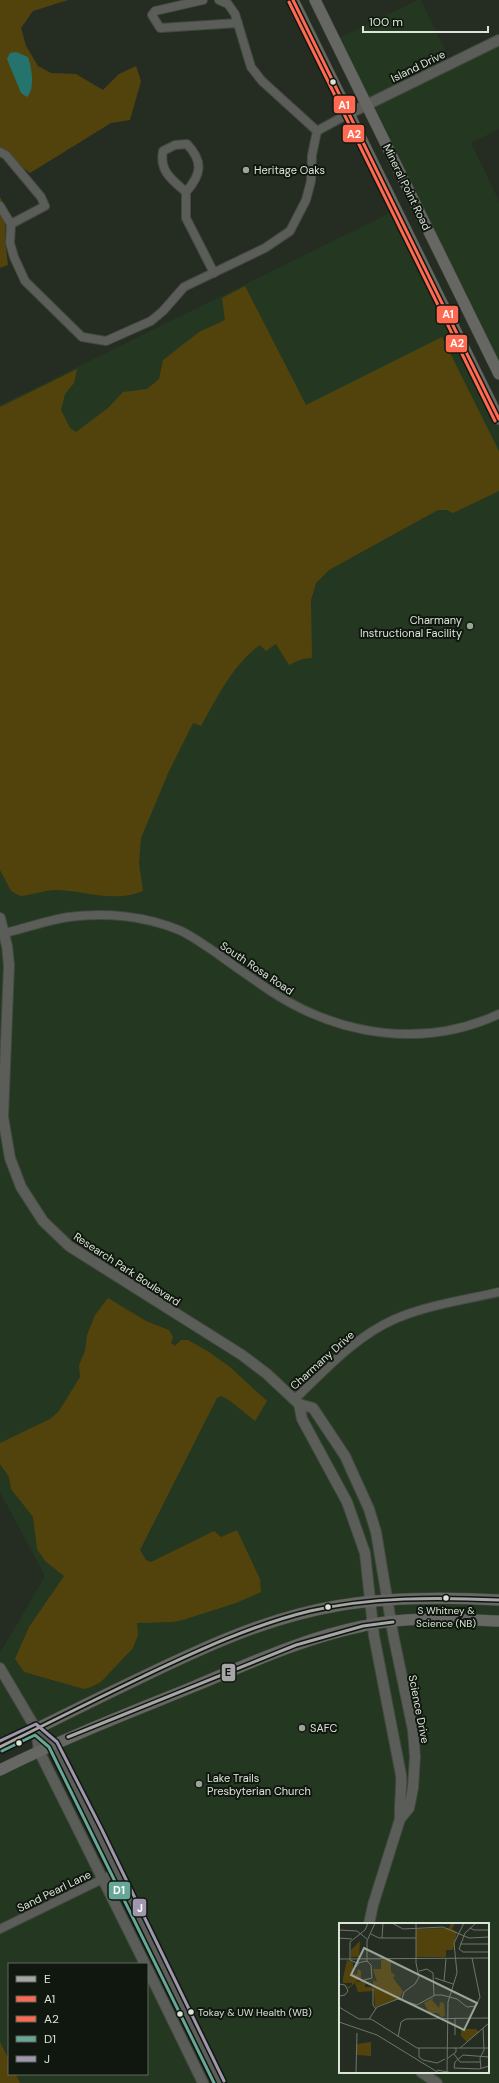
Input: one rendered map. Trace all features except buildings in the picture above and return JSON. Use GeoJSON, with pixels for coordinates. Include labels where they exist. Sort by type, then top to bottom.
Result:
{"type":"FeatureCollection","features":[{"type":"Feature","properties":{"kind":"main road","name":"Mineral Point Road"},"geometry":{"type":"LineString","coordinates":[[293,0],[499,418]]}},
{"type":"Feature","properties":{"kind":"main road","name":"Mineral Point Road"},"geometry":{"type":"LineString","coordinates":[[315,0],[499,374]]}},
{"type":"Feature","properties":{"kind":"main road"},"geometry":{"type":"LineString","coordinates":[[0,1747],[188,1655],[231,1636],[302,1614],[337,1606],[388,1600],[440,1597],[499,1600]]}},
{"type":"Feature","properties":{"kind":"main road"},"geometry":{"type":"LineString","coordinates":[[0,1770],[53,1744],[296,1645],[373,1624],[430,1619],[499,1621]]}},
{"type":"Feature","properties":{"kind":"street"},"geometry":{"type":"LineString","coordinates":[[203,0],[155,11],[152,15],[160,28],[238,23]]}},
{"type":"Feature","properties":{"kind":"street"},"geometry":{"type":"LineString","coordinates":[[220,0],[228,4],[235,14],[251,67],[262,80],[317,131]]}},
{"type":"Feature","properties":{"kind":"street","name":"Island Drive"},"geometry":{"type":"LineString","coordinates":[[348,114],[499,40]]}},
{"type":"Feature","properties":{"kind":"street"},"geometry":{"type":"LineString","coordinates":[[0,206],[11,224],[10,243],[14,257],[25,281],[82,337],[106,341],[151,321],[163,311],[184,287],[265,248],[290,231],[306,200],[311,181],[312,155],[317,131],[348,114]]}},
{"type":"Feature","properties":{"kind":"street"},"geometry":{"type":"LineString","coordinates":[[186,192],[169,177],[161,161],[163,151],[175,145],[187,144],[195,152],[198,163],[197,180],[186,192],[186,218],[214,273]]}},
{"type":"Feature","properties":{"kind":"street"},"geometry":{"type":"LineString","coordinates":[[0,152],[6,155],[41,197],[45,206],[11,224]]}},
{"type":"Feature","properties":{"kind":"street","name":"South Rosa Road"},"geometry":{"type":"LineString","coordinates":[[5,933],[68,917],[93,914],[120,915],[152,922],[180,930],[273,992],[311,1014],[351,1028],[371,1032],[406,1034],[434,1033],[467,1026],[499,1014]]}},
{"type":"Feature","properties":{"kind":"street","name":"Research Park Boulevard"},"geometry":{"type":"LineString","coordinates":[[0,918],[5,933],[7,946],[8,986],[3,1076],[4,1130],[15,1172],[32,1205],[43,1221],[69,1246],[242,1355],[267,1374],[297,1401],[313,1408],[345,1456],[357,1478],[376,1532],[388,1600]]}},
{"type":"Feature","properties":{"kind":"street","name":"Charmany Drive"},"geometry":{"type":"LineString","coordinates":[[297,1401],[345,1352],[382,1326],[428,1308],[499,1292]]}},
{"type":"Feature","properties":{"kind":"street"},"geometry":{"type":"LineString","coordinates":[[297,1401],[302,1419],[347,1502],[358,1530],[365,1553],[371,1602]]}},
{"type":"Feature","properties":{"kind":"street","name":"Science Drive"},"geometry":{"type":"LineString","coordinates":[[369,1923],[375,1898],[400,1820],[409,1808],[414,1781],[415,1757],[413,1730],[391,1622],[388,1600]]}},
{"type":"Feature","properties":{"kind":"street","name":"Science Drive"},"geometry":{"type":"LineString","coordinates":[[371,1602],[373,1624],[401,1775],[402,1791],[399,1805],[400,1820]]}},
{"type":"Feature","properties":{"kind":"street"},"geometry":{"type":"LineString","coordinates":[[0,1668],[36,1729],[53,1744],[220,2083]]}},
{"type":"Feature","properties":{"kind":"street"},"geometry":{"type":"LineString","coordinates":[[36,1729],[39,1751],[145,1963]]}},
{"type":"Feature","properties":{"kind":"street","name":"Sand Pearl Lane"},"geometry":{"type":"LineString","coordinates":[[0,1929],[117,1872]]}},
{"type":"Feature","properties":{"kind":"street"},"geometry":{"type":"LineString","coordinates":[[148,1970],[203,2083]]}},
{"type":"Feature","properties":{"kind":"street"},"geometry":{"type":"LineString","coordinates":[[422,2073],[437,2083]]}},
{"type":"Feature","properties":{"kind":"shaded area"},"geometry":{"type":"Polygon","coordinates":[[[0,0],[68,0],[33,11],[21,28],[26,46],[38,66],[51,73],[76,74],[103,90],[119,74],[136,66],[141,81],[130,120],[111,123],[30,173],[0,150],[0,0]]]}},
{"type":"Feature","properties":{"kind":"shaded area"},"geometry":{"type":"Polygon","coordinates":[[[418,0],[421,0],[451,63],[499,40],[499,129],[471,143],[499,201],[499,374],[335,40],[418,0]]]}},
{"type":"Feature","properties":{"kind":"shaded area"},"geometry":{"type":"Polygon","coordinates":[[[0,197],[6,208],[5,240],[8,265],[0,268],[0,197]]]}},
{"type":"Feature","properties":{"kind":"shaded area"},"geometry":{"type":"Polygon","coordinates":[[[396,210],[499,419],[499,2083],[220,2083],[53,1744],[33,1730],[0,1747],[0,1653],[45,1576],[0,1492],[0,405],[396,210]]]}},
{"type":"Feature","properties":{"kind":"shaded area"},"geometry":{"type":"Polygon","coordinates":[[[245,286],[306,405],[442,337],[499,451],[499,491],[453,513],[447,510],[438,510],[329,570],[316,583],[311,600],[312,658],[302,659],[289,665],[276,644],[266,651],[260,645],[250,653],[226,682],[201,726],[193,723],[169,771],[141,838],[139,863],[143,891],[121,896],[110,896],[57,890],[20,896],[11,891],[0,870],[0,407],[77,369],[74,383],[65,394],[61,410],[70,428],[76,432],[108,408],[123,392],[147,389],[159,379],[163,360],[199,332],[225,320],[222,298],[245,286]]]}},
{"type":"Feature","properties":{"kind":"shaded area"},"geometry":{"type":"Polygon","coordinates":[[[108,1298],[146,1321],[169,1330],[173,1337],[171,1343],[175,1346],[181,1340],[188,1340],[209,1352],[230,1367],[267,1401],[255,1421],[229,1400],[221,1396],[217,1398],[140,1550],[146,1560],[151,1562],[214,1531],[221,1537],[237,1530],[260,1579],[261,1592],[236,1603],[183,1620],[173,1622],[137,1623],[138,1635],[133,1648],[101,1682],[84,1689],[24,1672],[15,1659],[29,1627],[64,1576],[45,1561],[37,1549],[33,1517],[11,1489],[9,1477],[0,1464],[0,1443],[50,1419],[59,1411],[80,1377],[79,1365],[85,1351],[87,1335],[95,1315],[108,1298]]]}},
{"type":"Feature","properties":{"kind":"shaded area"},"geometry":{"type":"Polygon","coordinates":[[[39,1751],[145,1963],[8,1963],[8,2058],[0,2042],[0,1770],[39,1751]]]}},
{"type":"Feature","properties":{"kind":"shaded area"},"geometry":{"type":"Polygon","coordinates":[[[148,1970],[203,2083],[20,2083],[16,2075],[148,2075],[148,1970]]]}},
{"type":"Feature","properties":{"kind":"shaded area"},"geometry":{"type":"Polygon","coordinates":[[[0,2042],[8,2058],[8,2075],[16,2075],[20,2083],[0,2083],[0,2042]]]}},
{"type":"Feature","properties":{"kind":"water"},"geometry":{"type":"Polygon","coordinates":[[[16,52],[28,57],[32,72],[31,89],[27,97],[21,93],[7,59],[10,53],[16,52]]]}},
{"type":"Feature","properties":{"kind":"transit line","name":"A1"},"geometry":{"type":"LineString","coordinates":[[293,0],[499,419]]}},
{"type":"Feature","properties":{"kind":"transit line","name":"A2"},"geometry":{"type":"LineString","coordinates":[[289,2],[495,421]]}},
{"type":"Feature","properties":{"kind":"transit line","name":"E"},"geometry":{"type":"LineString","coordinates":[[0,1747],[184,1657],[225,1639],[288,1617],[333,1606],[404,1599],[451,1598],[499,1600]]}},
{"type":"Feature","properties":{"kind":"transit line","name":"E"},"geometry":{"type":"LineString","coordinates":[[68,1737],[296,1645],[363,1626],[393,1622]]}},
{"type":"Feature","properties":{"kind":"transit line","name":"J"},"geometry":{"type":"LineString","coordinates":[[0,1741],[36,1724],[57,1742],[101,1828],[224,2081]]}},
{"type":"Feature","properties":{"kind":"transit line","name":"D1"},"geometry":{"type":"LineString","coordinates":[[2,1751],[35,1735],[49,1747],[214,2083]]}},
{"type":"Feature","properties":{"kind":"place","name":"Heritage Oaks"},"geometry":{"type":"Point","coordinates":[246,170]}},
{"type":"Feature","properties":{"kind":"place","name":"Charmany Instructional Facility"},"geometry":{"type":"Point","coordinates":[470,626]}},
{"type":"Feature","properties":{"kind":"place","name":"S Whitney & Science (NB)"},"geometry":{"type":"Point","coordinates":[446,1598]}},
{"type":"Feature","properties":{"kind":"place","name":"SAFC"},"geometry":{"type":"Point","coordinates":[302,1728]}},
{"type":"Feature","properties":{"kind":"place","name":"Lake Trails Presbyterian Church"},"geometry":{"type":"Point","coordinates":[199,1784]}},
{"type":"Feature","properties":{"kind":"place","name":"Tokay & UW Health (WB)"},"geometry":{"type":"Point","coordinates":[191,2012]}}]}
